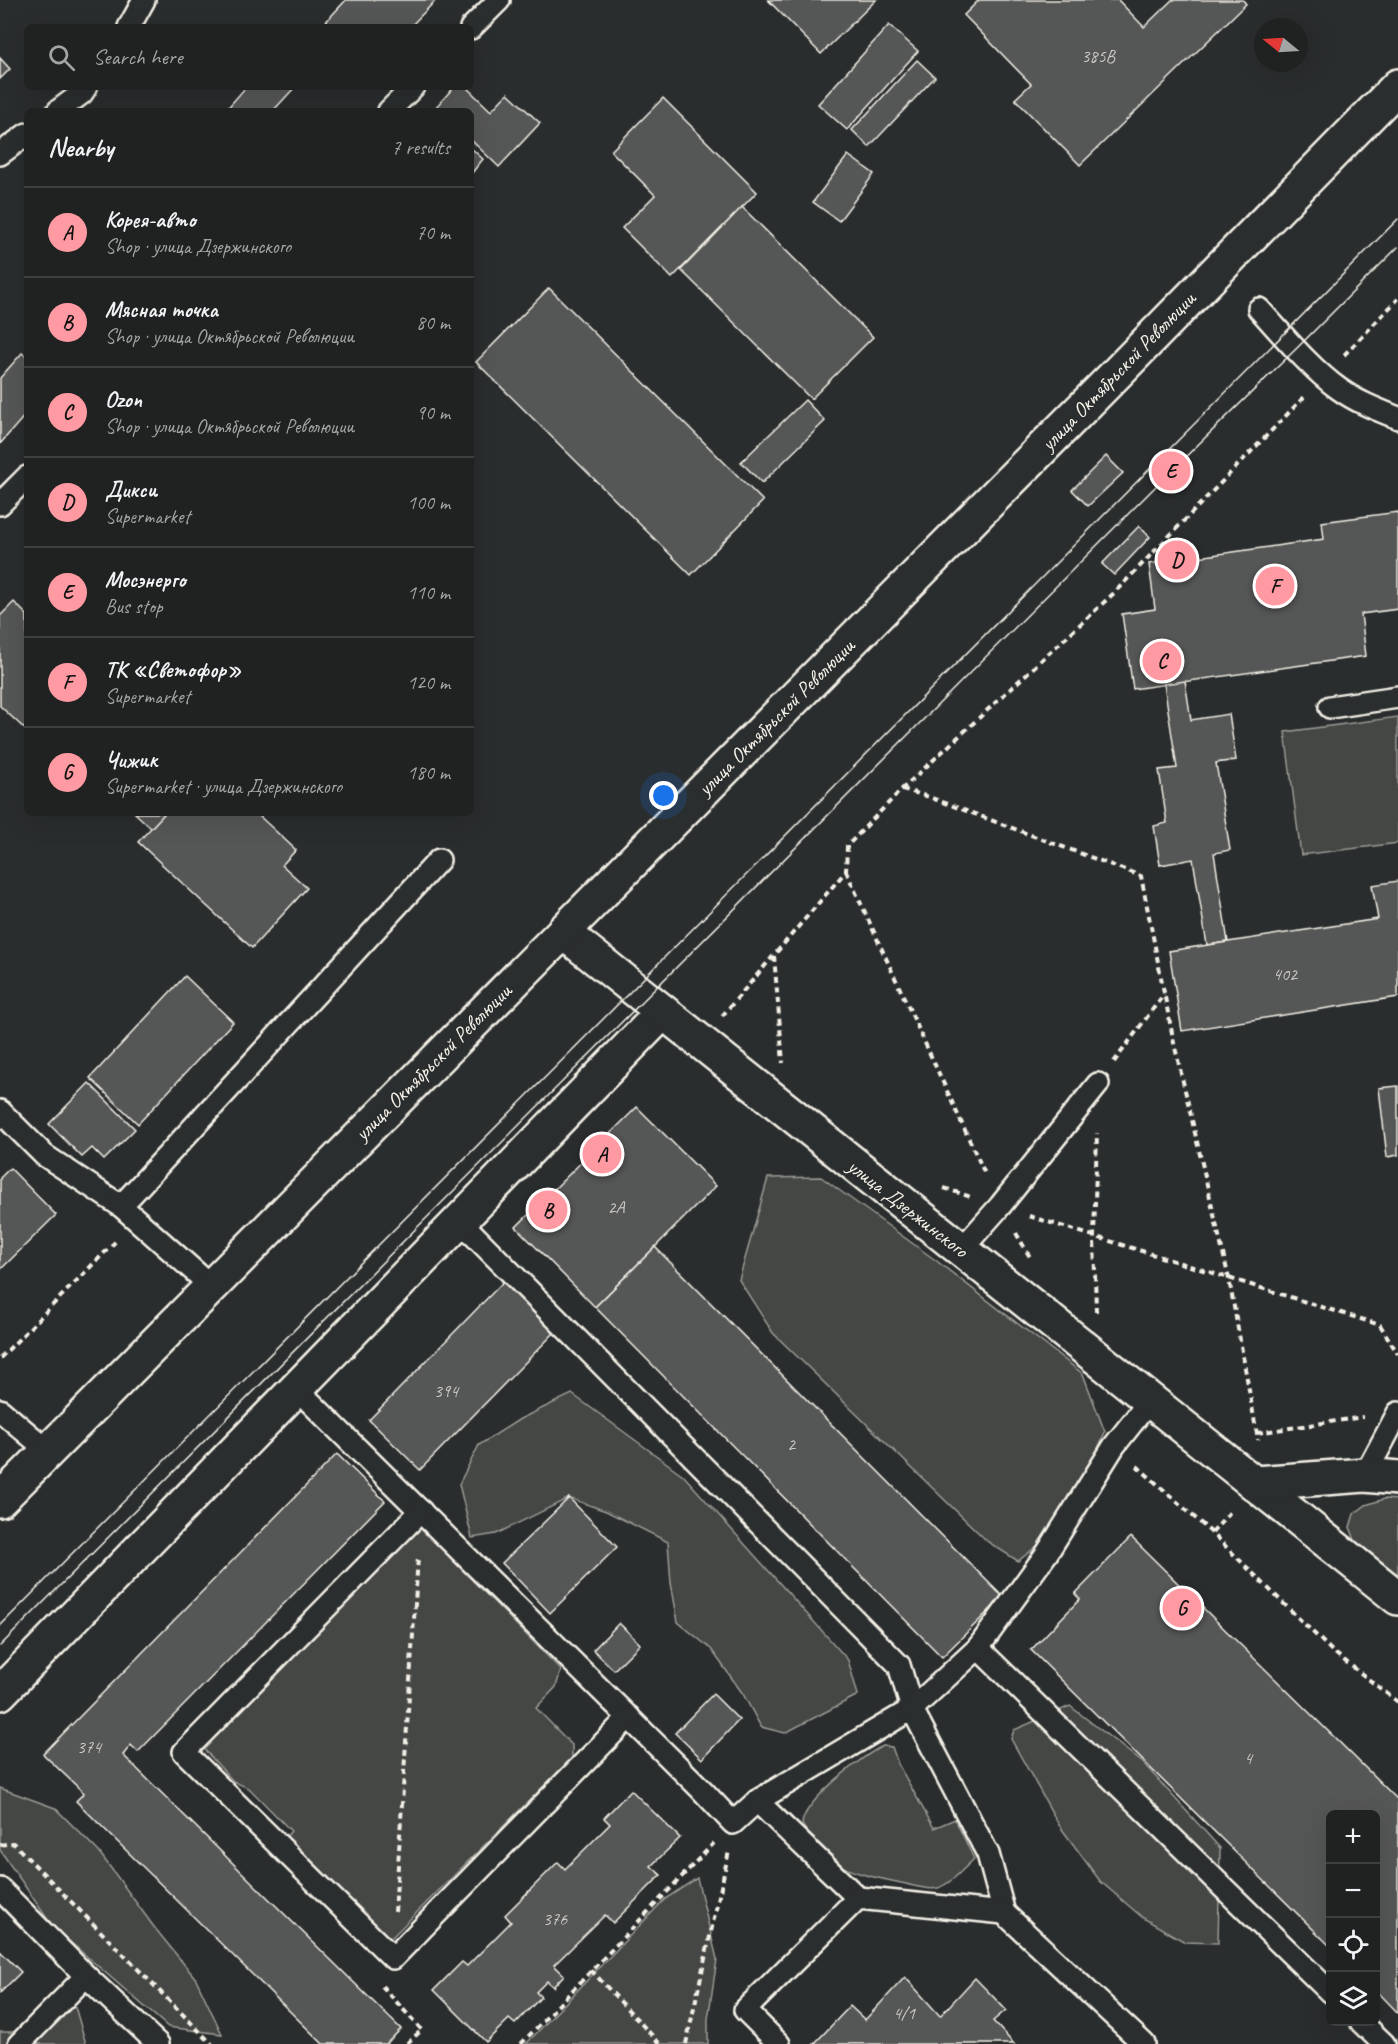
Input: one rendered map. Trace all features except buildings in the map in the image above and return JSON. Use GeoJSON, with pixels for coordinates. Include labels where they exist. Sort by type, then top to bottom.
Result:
{"type":"FeatureCollection","features":[{"type":"Feature","properties":{"kind":"street","name":"улица Октябрьской Революции"},"geometry":{"type":"LineString","coordinates":[[0,1500],[1398,86]]}},
{"type":"Feature","properties":{"kind":"street","name":"улица Дзержинского"},"geometry":{"type":"LineString","coordinates":[[563,932],[1398,1598]]}},
{"type":"Feature","properties":{"kind":"street"},"geometry":{"type":"LineString","coordinates":[[0,1693],[663,1012]]}},
{"type":"Feature","properties":{"kind":"street"},"geometry":{"type":"LineString","coordinates":[[1254,1483],[1365,1475],[1398,1478]]}},
{"type":"Feature","properties":{"kind":"lane"},"geometry":{"type":"LineString","coordinates":[[131,24],[144,0]]}},
{"type":"Feature","properties":{"kind":"lane"},"geometry":{"type":"LineString","coordinates":[[474,25],[499,0]]}},
{"type":"Feature","properties":{"kind":"lane"},"geometry":{"type":"LineString","coordinates":[[62,108],[84,90]]}},
{"type":"Feature","properties":{"kind":"lane"},"geometry":{"type":"LineString","coordinates":[[392,108],[409,90]]}},
{"type":"Feature","properties":{"kind":"lane"},"geometry":{"type":"LineString","coordinates":[[0,154],[24,136]]}},
{"type":"Feature","properties":{"kind":"lane"},"geometry":{"type":"LineString","coordinates":[[1259,309],[1283,336],[1338,388],[1366,405],[1398,418]]}},
{"type":"Feature","properties":{"kind":"lane"},"geometry":{"type":"LineString","coordinates":[[0,504],[24,480]]}},
{"type":"Feature","properties":{"kind":"lane"},"geometry":{"type":"LineString","coordinates":[[1330,707],[1398,697]]}},
{"type":"Feature","properties":{"kind":"lane"},"geometry":{"type":"LineString","coordinates":[[129,1213],[439,860]]}},
{"type":"Feature","properties":{"kind":"lane"},"geometry":{"type":"LineString","coordinates":[[961,1250],[1000,1206],[1098,1084]]}},
{"type":"Feature","properties":{"kind":"lane"},"geometry":{"type":"LineString","coordinates":[[0,1111],[44,1155],[129,1213],[211,1286]]}},
{"type":"Feature","properties":{"kind":"lane"},"geometry":{"type":"LineString","coordinates":[[459,1220],[899,1665],[912,1709],[988,1854],[1004,1913],[1144,2044]]}},
{"type":"Feature","properties":{"kind":"lane"},"geometry":{"type":"LineString","coordinates":[[296,1388],[733,1823],[757,1801],[912,1709],[978,1648],[1047,1553],[1114,1446],[1151,1399]]}},
{"type":"Feature","properties":{"kind":"lane"},"geometry":{"type":"LineString","coordinates":[[0,1410],[48,1450]]}},
{"type":"Feature","properties":{"kind":"lane"},"geometry":{"type":"LineString","coordinates":[[1365,1475],[1398,1413]]}},
{"type":"Feature","properties":{"kind":"lane"},"geometry":{"type":"LineString","coordinates":[[421,1511],[184,1752],[393,1958],[628,1717]]}},
{"type":"Feature","properties":{"kind":"lane"},"geometry":{"type":"LineString","coordinates":[[978,1648],[1326,1988]]}},
{"type":"Feature","properties":{"kind":"lane"},"geometry":{"type":"LineString","coordinates":[[757,1801],[858,1898],[1004,1913]]}},
{"type":"Feature","properties":{"kind":"lane"},"geometry":{"type":"LineString","coordinates":[[0,1889],[86,1976],[158,2044]]}},
{"type":"Feature","properties":{"kind":"lane"},"geometry":{"type":"LineString","coordinates":[[779,2044],[745,2010],[858,1898]]}},
{"type":"Feature","properties":{"kind":"lane"},"geometry":{"type":"LineString","coordinates":[[19,2044],[86,1976]]}},
{"type":"Feature","properties":{"kind":"lane"},"geometry":{"type":"LineString","coordinates":[[1365,2026],[1384,2044]]}},
{"type":"Feature","properties":{"kind":"path"},"geometry":{"type":"LineString","coordinates":[[1033,1264],[1000,1206],[846,871],[847,846],[902,789],[1114,593],[1398,299]]}},
{"type":"Feature","properties":{"kind":"path"},"geometry":{"type":"LineString","coordinates":[[902,789],[1141,876],[1164,994],[1229,1279],[1257,1433],[1254,1483],[1212,1533]]}},
{"type":"Feature","properties":{"kind":"path"},"geometry":{"type":"LineString","coordinates":[[699,1041],[846,871]]}},
{"type":"Feature","properties":{"kind":"path"},"geometry":{"type":"LineString","coordinates":[[774,956],[788,1111]]}},
{"type":"Feature","properties":{"kind":"path"},"geometry":{"type":"LineString","coordinates":[[1096,1357],[1094,1237],[1098,1084],[1164,994]]}},
{"type":"Feature","properties":{"kind":"path"},"geometry":{"type":"LineString","coordinates":[[944,1188],[1380,1325],[1398,1354]]}},
{"type":"Feature","properties":{"kind":"path"},"geometry":{"type":"LineString","coordinates":[[0,1358],[129,1213]]}},
{"type":"Feature","properties":{"kind":"path"},"geometry":{"type":"LineString","coordinates":[[1257,1433],[1374,1415]]}},
{"type":"Feature","properties":{"kind":"path"},"geometry":{"type":"LineString","coordinates":[[1114,1446],[1212,1533],[1332,1651],[1398,1702]]}},
{"type":"Feature","properties":{"kind":"path"},"geometry":{"type":"LineString","coordinates":[[406,2044],[422,2030],[374,1977],[393,1958],[421,1511]]}},
{"type":"Feature","properties":{"kind":"path"},"geometry":{"type":"LineString","coordinates":[[521,2044],[733,1823]]}},
{"type":"Feature","properties":{"kind":"path"},"geometry":{"type":"LineString","coordinates":[[686,2044],[730,1847],[718,1838]]}},
{"type":"Feature","properties":{"kind":"path"},"geometry":{"type":"LineString","coordinates":[[0,1845],[13,1843],[212,2044]]}},
{"type":"Feature","properties":{"kind":"path"},"geometry":{"type":"LineString","coordinates":[[591,1971],[660,2044]]}},
{"type":"Feature","properties":{"kind":"shaded area"},"geometry":{"type":"Polygon","coordinates":[[[1398,717],[1398,843],[1301,855],[1285,732],[1398,717]]]}},
{"type":"Feature","properties":{"kind":"shaded area"},"geometry":{"type":"Polygon","coordinates":[[[821,1177],[934,1259],[1083,1374],[1105,1432],[1088,1473],[1047,1538],[1018,1561],[988,1542],[773,1333],[739,1280],[768,1178],[821,1177]]]}},
{"type":"Feature","properties":{"kind":"shaded area"},"geometry":{"type":"Polygon","coordinates":[[[572,1394],[683,1475],[848,1660],[858,1695],[785,1733],[761,1727],[743,1694],[711,1649],[678,1622],[671,1583],[668,1542],[606,1511],[569,1498],[496,1534],[472,1538],[459,1484],[479,1445],[520,1419],[572,1394]]]}},
{"type":"Feature","properties":{"kind":"shaded area"},"geometry":{"type":"Polygon","coordinates":[[[1384,1499],[1398,1500],[1398,1577],[1357,1545],[1350,1527],[1354,1514],[1366,1505],[1384,1499]]]}},
{"type":"Feature","properties":{"kind":"shaded area"},"geometry":{"type":"Polygon","coordinates":[[[420,1527],[561,1670],[556,1687],[536,1708],[572,1745],[572,1758],[387,1942],[284,1839],[291,1831],[250,1789],[233,1781],[202,1747],[420,1527]]]}},
{"type":"Feature","properties":{"kind":"shaded area"},"geometry":{"type":"Polygon","coordinates":[[[1070,1706],[1143,1763],[1220,1848],[1218,1943],[1185,1942],[1143,1918],[1100,1881],[1059,1825],[1011,1739],[1014,1730],[1070,1706]]]}},
{"type":"Feature","properties":{"kind":"shaded area"},"geometry":{"type":"Polygon","coordinates":[[[883,1746],[892,1747],[898,1764],[934,1828],[955,1819],[974,1859],[943,1886],[934,1889],[925,1888],[856,1872],[844,1867],[822,1851],[802,1824],[812,1804],[835,1780],[883,1746]]]}},
{"type":"Feature","properties":{"kind":"shaded area"},"geometry":{"type":"Polygon","coordinates":[[[0,1788],[55,1808],[99,1852],[154,1927],[196,1979],[222,2034],[168,2027],[53,1927],[0,1850],[0,1788]]]}},
{"type":"Feature","properties":{"kind":"shaded area"},"geometry":{"type":"Polygon","coordinates":[[[697,1878],[717,1959],[708,2019],[708,2044],[526,2044],[665,1899],[697,1878]]]}},
{"type":"Feature","properties":{"kind":"shaded area"},"geometry":{"type":"Polygon","coordinates":[[[73,2000],[86,2044],[0,2044],[0,2032],[18,2032],[73,2000]]]}},
{"type":"Feature","properties":{"kind":"tram line"},"geometry":{"type":"LineString","coordinates":[[0,1626],[1398,219]]}},
{"type":"Feature","properties":{"kind":"tram line"},"geometry":{"type":"LineString","coordinates":[[0,1646],[1171,471],[1398,247]]}},
{"type":"Feature","properties":{"kind":"place","name":"Мосэнерго"},"geometry":{"type":"Point","coordinates":[1171,471]}},
{"type":"Feature","properties":{"kind":"place","name":"Дикси"},"geometry":{"type":"Point","coordinates":[1177,560]}},
{"type":"Feature","properties":{"kind":"place","name":"ТК «Светофор»"},"geometry":{"type":"Point","coordinates":[1275,586]}},
{"type":"Feature","properties":{"kind":"place","name":"Ozon"},"geometry":{"type":"Point","coordinates":[1162,661]}},
{"type":"Feature","properties":{"kind":"place","name":"Корея-авто"},"geometry":{"type":"Point","coordinates":[602,1154]}},
{"type":"Feature","properties":{"kind":"place","name":"Мясная точка"},"geometry":{"type":"Point","coordinates":[548,1210]}},
{"type":"Feature","properties":{"kind":"place","name":"Чижик"},"geometry":{"type":"Point","coordinates":[1182,1608]}}]}
